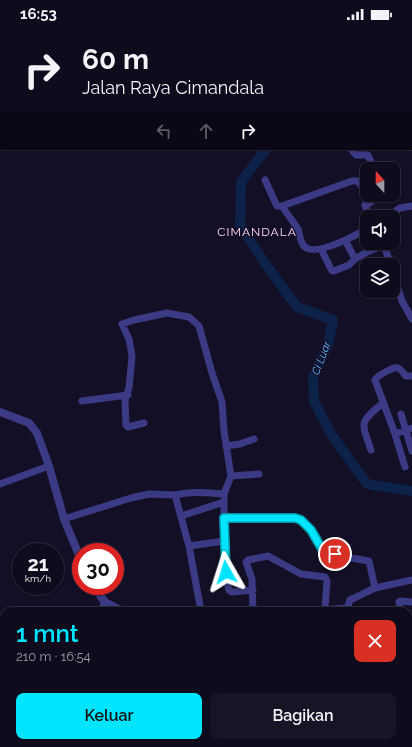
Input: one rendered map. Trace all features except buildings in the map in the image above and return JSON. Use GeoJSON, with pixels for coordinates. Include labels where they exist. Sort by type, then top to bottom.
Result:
{"type":"FeatureCollection","features":[{"type":"Feature","properties":{"kind":"street"},"geometry":{"type":"LineString","coordinates":[[352,150],[356,155],[368,155],[371,162]]}},
{"type":"Feature","properties":{"kind":"street"},"geometry":{"type":"LineString","coordinates":[[265,180],[277,206],[282,206],[352,181],[358,181],[360,184]]}},
{"type":"Feature","properties":{"kind":"street"},"geometry":{"type":"LineString","coordinates":[[366,210],[365,206],[371,202]]}},
{"type":"Feature","properties":{"kind":"street"},"geometry":{"type":"LineString","coordinates":[[282,206],[298,229],[305,247],[308,249],[321,249],[346,240],[360,233]]}},
{"type":"Feature","properties":{"kind":"street"},"geometry":{"type":"LineString","coordinates":[[397,210],[400,208],[412,206]]}},
{"type":"Feature","properties":{"kind":"street"},"geometry":{"type":"LineString","coordinates":[[346,240],[355,259]]}},
{"type":"Feature","properties":{"kind":"street"},"geometry":{"type":"LineString","coordinates":[[321,249],[333,272],[349,265],[355,259],[372,250]]}},
{"type":"Feature","properties":{"kind":"street"},"geometry":{"type":"LineString","coordinates":[[400,295],[412,319]]}},
{"type":"Feature","properties":{"kind":"street"},"geometry":{"type":"LineString","coordinates":[[144,423],[127,427],[125,406],[132,368],[132,356],[129,339],[122,324],[167,313],[189,317],[199,326],[212,372],[221,395],[226,446],[231,476],[225,495],[224,518],[224,541],[229,590],[232,592],[253,590]]}},
{"type":"Feature","properties":{"kind":"street"},"geometry":{"type":"LineString","coordinates":[[405,467],[395,434],[376,387],[375,378],[397,368],[406,376],[412,376]]}},
{"type":"Feature","properties":{"kind":"street"},"geometry":{"type":"LineString","coordinates":[[82,401],[128,395]]}},
{"type":"Feature","properties":{"kind":"street"},"geometry":{"type":"LineString","coordinates":[[371,450],[364,430],[364,423],[368,416],[383,403]]}},
{"type":"Feature","properties":{"kind":"street"},"geometry":{"type":"LineString","coordinates":[[0,412],[23,420],[33,427],[40,440],[64,519],[74,543]]}},
{"type":"Feature","properties":{"kind":"street"},"geometry":{"type":"LineString","coordinates":[[401,414],[409,429],[412,452]]}},
{"type":"Feature","properties":{"kind":"street"},"geometry":{"type":"LineString","coordinates":[[395,434],[409,429]]}},
{"type":"Feature","properties":{"kind":"street"},"geometry":{"type":"LineString","coordinates":[[226,446],[240,444],[254,439]]}},
{"type":"Feature","properties":{"kind":"street"},"geometry":{"type":"LineString","coordinates":[[0,484],[49,466]]}},
{"type":"Feature","properties":{"kind":"street"},"geometry":{"type":"LineString","coordinates":[[231,476],[259,474]]}},
{"type":"Feature","properties":{"kind":"street"},"geometry":{"type":"LineString","coordinates":[[64,519],[149,494],[176,495],[200,492],[225,495]]}},
{"type":"Feature","properties":{"kind":"street"},"geometry":{"type":"LineString","coordinates":[[176,495],[189,546],[200,607]]}},
{"type":"Feature","properties":{"kind":"street"},"geometry":{"type":"LineString","coordinates":[[181,516],[225,495]]}},
{"type":"Feature","properties":{"kind":"street"},"geometry":{"type":"LineString","coordinates":[[224,518],[298,519],[311,530],[322,549],[338,556],[368,561],[375,588]]}},
{"type":"Feature","properties":{"kind":"street"},"geometry":{"type":"LineString","coordinates":[[189,546],[224,541]]}},
{"type":"Feature","properties":{"kind":"street"},"geometry":{"type":"LineString","coordinates":[[253,607],[252,579],[246,562],[248,560],[268,556],[301,574],[325,577],[327,581],[325,607]]}},
{"type":"Feature","properties":{"kind":"street"},"geometry":{"type":"LineString","coordinates":[[348,607],[350,600],[375,588],[412,580]]}},
{"type":"Feature","properties":{"kind":"street"},"geometry":{"type":"LineString","coordinates":[[100,595],[105,602],[114,607]]}},
{"type":"Feature","properties":{"kind":"street"},"geometry":{"type":"LineString","coordinates":[[400,607],[399,602],[401,601],[412,602]]}},
{"type":"Feature","properties":{"kind":"street"},"geometry":{"type":"LineString","coordinates":[[103,607],[105,602]]}},
{"type":"Feature","properties":{"kind":"waterway","name":"Ci Luar"},"geometry":{"type":"LineString","coordinates":[[265,150],[241,182],[240,225],[264,262],[297,307],[333,320],[328,345],[313,378],[314,401],[331,434],[367,484],[412,491]]}},
{"type":"Feature","properties":{"kind":"district","name":"CIMANDALA"},"geometry":{"type":"Point","coordinates":[257,232]}},
{"type":"Feature","properties":{"kind":"route"},"geometry":{"type":"LineString","coordinates":[[226,572],[224,518],[295,518],[301,520],[311,530],[322,549],[335,554]]}}]}
